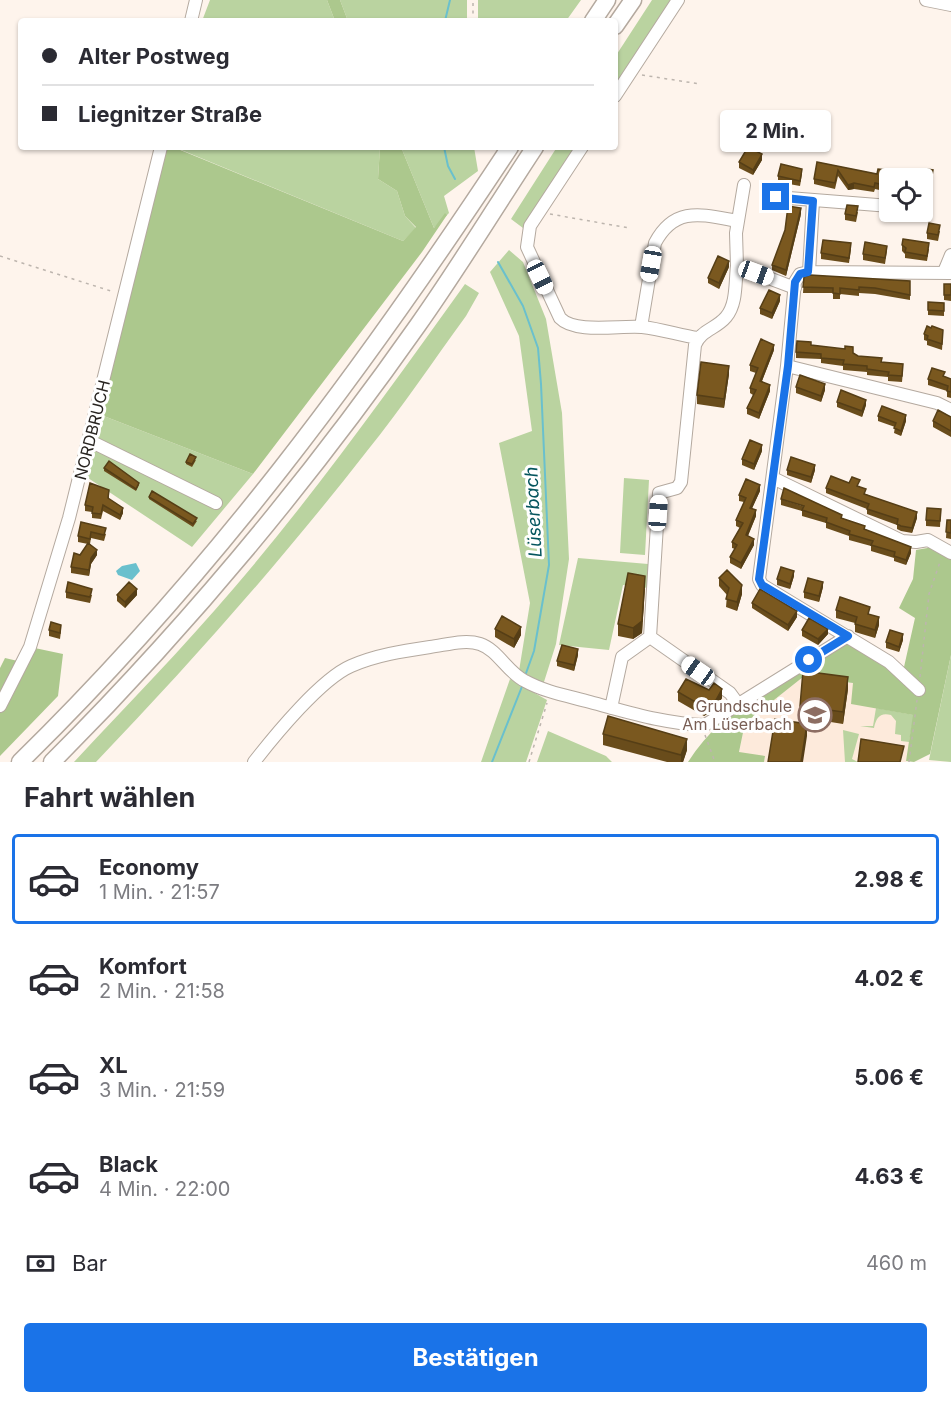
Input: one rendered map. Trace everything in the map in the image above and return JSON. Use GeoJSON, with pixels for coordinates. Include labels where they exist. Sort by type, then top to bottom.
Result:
{"type":"FeatureCollection","features":[{"type":"Feature","properties":{"kind":"highway"},"geometry":{"type":"LineString","coordinates":[[595,18],[607,0]]}},
{"type":"Feature","properties":{"kind":"highway"},"geometry":{"type":"LineString","coordinates":[[618,22],[633,0]]}},
{"type":"Feature","properties":{"kind":"highway"},"geometry":{"type":"LineString","coordinates":[[20,762],[144,634],[274,480],[392,323],[508,150]]}},
{"type":"Feature","properties":{"kind":"highway"},"geometry":{"type":"LineString","coordinates":[[52,762],[161,647],[290,495],[412,333],[533,150]]}},
{"type":"Feature","properties":{"kind":"street"},"geometry":{"type":"LineString","coordinates":[[192,18],[196,0]]}},
{"type":"Feature","properties":{"kind":"street"},"geometry":{"type":"LineString","coordinates":[[618,91],[678,0]]}},
{"type":"Feature","properties":{"kind":"street"},"geometry":{"type":"LineString","coordinates":[[926,0],[951,5]]}},
{"type":"Feature","properties":{"kind":"street","name":"NORDBRUCH"},"geometry":{"type":"LineString","coordinates":[[0,706],[30,647],[90,441],[160,150]]}},
{"type":"Feature","properties":{"kind":"street"},"geometry":{"type":"LineString","coordinates":[[580,150],[530,226],[527,247],[565,323],[579,327],[641,327],[698,338]]}},
{"type":"Feature","properties":{"kind":"street"},"geometry":{"type":"LineString","coordinates":[[650,637],[659,493],[677,488],[681,482],[694,345],[698,338],[725,318],[733,305],[737,266],[735,253],[744,185]]}},
{"type":"Feature","properties":{"kind":"street"},"geometry":{"type":"LineString","coordinates":[[776,197],[879,205]]}},
{"type":"Feature","properties":{"kind":"street"},"geometry":{"type":"LineString","coordinates":[[808,272],[813,201]]}},
{"type":"Feature","properties":{"kind":"street"},"geometry":{"type":"LineString","coordinates":[[641,327],[655,243],[661,232],[672,222],[688,214],[738,221]]}},
{"type":"Feature","properties":{"kind":"street"},"geometry":{"type":"LineString","coordinates":[[919,690],[889,662],[762,585],[759,579],[788,366],[795,288],[800,274],[808,272],[948,273],[951,255]]}},
{"type":"Feature","properties":{"kind":"street"},"geometry":{"type":"LineString","coordinates":[[737,266],[795,288]]}},
{"type":"Feature","properties":{"kind":"street"},"geometry":{"type":"LineString","coordinates":[[788,366],[937,403],[951,410]]}},
{"type":"Feature","properties":{"kind":"street"},"geometry":{"type":"LineString","coordinates":[[90,441],[216,503]]}},
{"type":"Feature","properties":{"kind":"street"},"geometry":{"type":"LineString","coordinates":[[773,478],[902,541],[928,540],[948,552]]}},
{"type":"Feature","properties":{"kind":"street"},"geometry":{"type":"LineString","coordinates":[[254,762],[286,723],[327,682],[348,667],[384,654],[463,642],[477,643],[488,647],[521,679],[533,686],[679,725],[705,725],[848,636]]}},
{"type":"Feature","properties":{"kind":"street"},"geometry":{"type":"LineString","coordinates":[[650,637],[730,693],[738,704]]}},
{"type":"Feature","properties":{"kind":"street"},"geometry":{"type":"LineString","coordinates":[[610,708],[622,657],[650,637]]}},
{"type":"Feature","properties":{"kind":"path"},"geometry":{"type":"LineString","coordinates":[[473,0],[473,18]]}},
{"type":"Feature","properties":{"kind":"path"},"geometry":{"type":"LineString","coordinates":[[630,73],[700,84]]}},
{"type":"Feature","properties":{"kind":"path"},"geometry":{"type":"LineString","coordinates":[[539,212],[629,228]]}},
{"type":"Feature","properties":{"kind":"path"},"geometry":{"type":"LineString","coordinates":[[0,256],[124,294]]}},
{"type":"Feature","properties":{"kind":"path"},"geometry":{"type":"LineString","coordinates":[[909,762],[929,594],[934,576],[948,552]]}},
{"type":"Feature","properties":{"kind":"path"},"geometry":{"type":"LineString","coordinates":[[529,762],[550,692]]}},
{"type":"Feature","properties":{"kind":"path"},"geometry":{"type":"LineString","coordinates":[[705,725],[705,738],[715,762]]}},
{"type":"Feature","properties":{"kind":"shaded area","name":"Grundschule Am Lüserbach"},"geometry":{"type":"Polygon","coordinates":[[[803,677],[853,683],[876,708],[914,715],[906,762],[764,762],[765,757],[739,753],[745,723],[803,677]]]}},
{"type":"Feature","properties":{"kind":"green space"},"geometry":{"type":"Polygon","coordinates":[[[210,0],[327,0],[334,18],[203,18],[210,0]]]}},
{"type":"Feature","properties":{"kind":"green space"},"geometry":{"type":"Polygon","coordinates":[[[327,0],[340,0],[347,18],[334,18],[327,0]]]}},
{"type":"Feature","properties":{"kind":"green space"},"geometry":{"type":"Polygon","coordinates":[[[340,0],[467,0],[467,18],[347,18],[340,0]]]}},
{"type":"Feature","properties":{"kind":"green space"},"geometry":{"type":"Polygon","coordinates":[[[478,0],[581,0],[568,18],[478,18],[478,0]]]}},
{"type":"Feature","properties":{"kind":"green space"},"geometry":{"type":"Polygon","coordinates":[[[652,0],[674,0],[618,84],[618,52],[652,0]]]}},
{"type":"Feature","properties":{"kind":"green space"},"geometry":{"type":"Polygon","coordinates":[[[160,150],[180,150],[403,241],[416,227],[405,216],[397,191],[378,179],[380,150],[402,150],[434,228],[445,213],[447,215],[422,252],[253,474],[96,413],[160,150]]]}},
{"type":"Feature","properties":{"kind":"green space"},"geometry":{"type":"Polygon","coordinates":[[[181,150],[380,150],[378,179],[397,191],[405,216],[416,228],[403,241],[181,150]]]}},
{"type":"Feature","properties":{"kind":"green space"},"geometry":{"type":"Polygon","coordinates":[[[402,150],[474,150],[478,171],[444,196],[449,213],[434,228],[402,150]]]}},
{"type":"Feature","properties":{"kind":"green space"},"geometry":{"type":"Polygon","coordinates":[[[555,150],[575,150],[523,228],[511,219],[555,150]]]}},
{"type":"Feature","properties":{"kind":"green space"},"geometry":{"type":"Polygon","coordinates":[[[509,250],[523,262],[546,319],[562,413],[569,559],[556,644],[543,685],[519,671],[530,603],[499,443],[532,431],[519,336],[490,272],[509,250]]]}},
{"type":"Feature","properties":{"kind":"green space"},"geometry":{"type":"Polygon","coordinates":[[[465,284],[479,293],[466,316],[393,418],[335,492],[201,649],[96,762],[74,762],[195,632],[265,551],[353,438],[465,284]]]}},
{"type":"Feature","properties":{"kind":"green space"},"geometry":{"type":"Polygon","coordinates":[[[96,413],[253,474],[192,547],[82,474],[96,413]]]}},
{"type":"Feature","properties":{"kind":"green space"},"geometry":{"type":"Polygon","coordinates":[[[624,478],[649,480],[645,555],[620,553],[624,478]]]}},
{"type":"Feature","properties":{"kind":"green space"},"geometry":{"type":"Polygon","coordinates":[[[933,547],[951,559],[951,655],[930,754],[914,762],[906,761],[913,715],[851,704],[853,683],[803,677],[745,723],[739,752],[765,756],[764,762],[688,762],[720,724],[740,708],[761,693],[850,642],[894,670],[904,667],[915,618],[899,608],[913,579],[916,550],[933,547]]]}},
{"type":"Feature","properties":{"kind":"green space"},"geometry":{"type":"Polygon","coordinates":[[[578,558],[648,564],[648,588],[623,585],[609,650],[559,645],[578,558]]]}},
{"type":"Feature","properties":{"kind":"green space"},"geometry":{"type":"Polygon","coordinates":[[[30,647],[63,654],[58,696],[0,756],[0,668],[5,658],[22,662],[30,647]]]}},
{"type":"Feature","properties":{"kind":"green space"},"geometry":{"type":"Polygon","coordinates":[[[951,655],[951,762],[929,760],[951,655]]]}},
{"type":"Feature","properties":{"kind":"green space"},"geometry":{"type":"Polygon","coordinates":[[[510,679],[547,700],[526,762],[481,762],[510,679]]]}},
{"type":"Feature","properties":{"kind":"green space"},"geometry":{"type":"Polygon","coordinates":[[[876,708],[914,715],[909,742],[901,741],[901,735],[895,734],[896,721],[891,715],[884,714],[879,717],[874,728],[860,726],[873,726],[876,708]]]}},
{"type":"Feature","properties":{"kind":"green space"},"geometry":{"type":"Polygon","coordinates":[[[843,730],[859,734],[852,759],[858,762],[845,762],[843,730]]]}},
{"type":"Feature","properties":{"kind":"green space"},"geometry":{"type":"Polygon","coordinates":[[[548,731],[606,756],[612,762],[537,762],[548,731]]]}},
{"type":"Feature","properties":{"kind":"water"},"geometry":{"type":"Polygon","coordinates":[[[136,563],[140,571],[132,580],[118,575],[116,571],[122,566],[136,563]]]}},
{"type":"Feature","properties":{"kind":"building"},"geometry":{"type":"Polygon","coordinates":[[[757,119],[766,125],[757,142],[747,137],[757,119]]]}},
{"type":"Feature","properties":{"kind":"building"},"geometry":{"type":"Polygon","coordinates":[[[748,147],[762,154],[753,170],[739,162],[748,147]]]}},
{"type":"Feature","properties":{"kind":"building"},"geometry":{"type":"Polygon","coordinates":[[[817,162],[877,174],[879,169],[879,184],[875,183],[874,187],[854,183],[848,185],[838,170],[835,183],[814,179],[817,162]]]}},
{"type":"Feature","properties":{"kind":"building"},"geometry":{"type":"Polygon","coordinates":[[[781,164],[802,169],[800,181],[778,176],[781,164]]]}},
{"type":"Feature","properties":{"kind":"building"},"geometry":{"type":"Polygon","coordinates":[[[847,205],[858,206],[856,216],[845,214],[847,205]]]}},
{"type":"Feature","properties":{"kind":"building"},"geometry":{"type":"Polygon","coordinates":[[[788,206],[801,208],[786,270],[772,265],[785,230],[788,206]]]}},
{"type":"Feature","properties":{"kind":"building"},"geometry":{"type":"Polygon","coordinates":[[[929,223],[940,225],[938,235],[927,233],[929,223]]]}},
{"type":"Feature","properties":{"kind":"building"},"geometry":{"type":"Polygon","coordinates":[[[903,239],[929,243],[927,256],[905,252],[906,248],[902,245],[903,239]]]}},
{"type":"Feature","properties":{"kind":"building"},"geometry":{"type":"Polygon","coordinates":[[[823,240],[851,243],[849,258],[821,253],[823,240]]]}},
{"type":"Feature","properties":{"kind":"building"},"geometry":{"type":"Polygon","coordinates":[[[865,242],[887,246],[885,258],[863,254],[865,242]]]}},
{"type":"Feature","properties":{"kind":"building"},"geometry":{"type":"Polygon","coordinates":[[[718,256],[729,261],[719,283],[708,278],[718,256]]]}},
{"type":"Feature","properties":{"kind":"building"},"geometry":{"type":"Polygon","coordinates":[[[810,275],[910,281],[910,295],[875,288],[859,287],[859,290],[840,288],[840,294],[833,293],[833,288],[803,287],[804,277],[810,275]]]}},
{"type":"Feature","properties":{"kind":"building"},"geometry":{"type":"Polygon","coordinates":[[[944,284],[951,284],[951,295],[944,295],[944,284]]]}},
{"type":"Feature","properties":{"kind":"building"},"geometry":{"type":"Polygon","coordinates":[[[769,290],[780,295],[772,313],[760,308],[769,290]]]}},
{"type":"Feature","properties":{"kind":"building"},"geometry":{"type":"Polygon","coordinates":[[[928,302],[944,303],[944,311],[928,310],[928,302]]]}},
{"type":"Feature","properties":{"kind":"building"},"geometry":{"type":"Polygon","coordinates":[[[927,326],[943,330],[942,344],[927,339],[928,336],[924,334],[927,326]]]}},
{"type":"Feature","properties":{"kind":"building"},"geometry":{"type":"Polygon","coordinates":[[[761,339],[774,345],[760,381],[770,385],[759,413],[747,408],[756,390],[750,388],[758,368],[750,365],[761,339]]]}},
{"type":"Feature","properties":{"kind":"building"},"geometry":{"type":"Polygon","coordinates":[[[797,341],[845,349],[845,346],[853,347],[853,353],[858,356],[882,358],[881,362],[903,364],[902,376],[867,369],[867,366],[843,364],[844,360],[821,358],[821,354],[796,352],[797,341]]]}},
{"type":"Feature","properties":{"kind":"building"},"geometry":{"type":"Polygon","coordinates":[[[701,362],[729,366],[724,399],[697,395],[701,362]]]}},
{"type":"Feature","properties":{"kind":"building"},"geometry":{"type":"Polygon","coordinates":[[[932,368],[945,372],[943,376],[951,379],[951,392],[947,391],[948,386],[928,379],[932,368]]]}},
{"type":"Feature","properties":{"kind":"building"},"geometry":{"type":"Polygon","coordinates":[[[800,375],[825,384],[821,396],[796,387],[800,375]]]}},
{"type":"Feature","properties":{"kind":"building"},"geometry":{"type":"Polygon","coordinates":[[[841,390],[866,400],[862,411],[837,402],[841,390]]]}},
{"type":"Feature","properties":{"kind":"building"},"geometry":{"type":"Polygon","coordinates":[[[882,406],[906,415],[901,431],[894,428],[896,423],[878,416],[882,406]]]}},
{"type":"Feature","properties":{"kind":"building"},"geometry":{"type":"Polygon","coordinates":[[[938,410],[951,417],[951,431],[933,421],[938,410]]]}},
{"type":"Feature","properties":{"kind":"building"},"geometry":{"type":"Polygon","coordinates":[[[750,440],[762,445],[754,464],[742,459],[750,440]]]}},
{"type":"Feature","properties":{"kind":"building"},"geometry":{"type":"Polygon","coordinates":[[[190,454],[196,457],[192,464],[186,462],[190,454]]]}},
{"type":"Feature","properties":{"kind":"building"},"geometry":{"type":"Polygon","coordinates":[[[791,457],[815,465],[811,477],[787,470],[791,457]]]}},
{"type":"Feature","properties":{"kind":"building"},"geometry":{"type":"Polygon","coordinates":[[[109,461],[139,483],[136,489],[104,468],[109,461]]]}},
{"type":"Feature","properties":{"kind":"building"},"geometry":{"type":"Polygon","coordinates":[[[831,476],[849,483],[852,477],[860,480],[857,486],[866,489],[864,494],[917,512],[912,528],[897,524],[898,519],[867,509],[869,504],[826,488],[831,476]]]}},
{"type":"Feature","properties":{"kind":"building"},"geometry":{"type":"Polygon","coordinates":[[[746,479],[760,485],[750,508],[756,510],[746,535],[754,539],[741,563],[730,557],[737,545],[732,542],[743,523],[736,520],[746,498],[739,495],[746,479]]]}},
{"type":"Feature","properties":{"kind":"building"},"geometry":{"type":"Polygon","coordinates":[[[90,483],[109,490],[108,498],[123,508],[120,515],[103,505],[101,514],[92,513],[93,507],[85,505],[90,483]]]}},
{"type":"Feature","properties":{"kind":"building"},"geometry":{"type":"Polygon","coordinates":[[[784,488],[842,515],[841,518],[865,526],[864,529],[911,547],[906,560],[894,556],[895,552],[871,545],[873,541],[849,534],[850,531],[826,522],[827,518],[802,510],[804,506],[781,499],[784,488]]]}},
{"type":"Feature","properties":{"kind":"building"},"geometry":{"type":"Polygon","coordinates":[[[152,491],[197,518],[193,524],[149,497],[152,491]]]}},
{"type":"Feature","properties":{"kind":"building"},"geometry":{"type":"Polygon","coordinates":[[[927,508],[941,509],[940,521],[926,520],[927,508]]]}},
{"type":"Feature","properties":{"kind":"building"},"geometry":{"type":"Polygon","coordinates":[[[947,520],[951,520],[951,533],[946,532],[947,520]]]}},
{"type":"Feature","properties":{"kind":"building"},"geometry":{"type":"Polygon","coordinates":[[[81,522],[106,528],[104,535],[91,532],[90,539],[78,536],[81,522]]]}},
{"type":"Feature","properties":{"kind":"building"},"geometry":{"type":"Polygon","coordinates":[[[88,543],[97,550],[91,558],[89,570],[71,567],[74,553],[80,555],[88,543]]]}},
{"type":"Feature","properties":{"kind":"building"},"geometry":{"type":"Polygon","coordinates":[[[781,567],[794,571],[790,584],[777,579],[781,567]]]}},
{"type":"Feature","properties":{"kind":"building"},"geometry":{"type":"Polygon","coordinates":[[[727,570],[742,585],[737,602],[726,599],[729,588],[719,578],[727,570]]]}},
{"type":"Feature","properties":{"kind":"building"},"geometry":{"type":"Polygon","coordinates":[[[628,573],[645,576],[642,621],[633,628],[618,624],[628,573]]]}},
{"type":"Feature","properties":{"kind":"building"},"geometry":{"type":"Polygon","coordinates":[[[808,578],[823,582],[819,596],[804,592],[808,578]]]}},
{"type":"Feature","properties":{"kind":"building"},"geometry":{"type":"Polygon","coordinates":[[[68,582],[92,589],[90,597],[66,592],[68,582]]]}},
{"type":"Feature","properties":{"kind":"building"},"geometry":{"type":"Polygon","coordinates":[[[129,582],[137,589],[125,602],[117,595],[129,582]]]}},
{"type":"Feature","properties":{"kind":"building"},"geometry":{"type":"Polygon","coordinates":[[[760,589],[797,611],[788,625],[752,603],[760,589]]]}},
{"type":"Feature","properties":{"kind":"building"},"geometry":{"type":"Polygon","coordinates":[[[840,597],[870,607],[868,614],[879,617],[875,630],[855,624],[857,617],[836,610],[840,597]]]}},
{"type":"Feature","properties":{"kind":"building"},"geometry":{"type":"Polygon","coordinates":[[[502,616],[521,627],[514,639],[495,629],[502,616]]]}},
{"type":"Feature","properties":{"kind":"building"},"geometry":{"type":"Polygon","coordinates":[[[809,618],[828,629],[818,639],[802,630],[809,618]]]}},
{"type":"Feature","properties":{"kind":"building"},"geometry":{"type":"Polygon","coordinates":[[[51,622],[61,625],[60,633],[49,630],[51,622]]]}},
{"type":"Feature","properties":{"kind":"building"},"geometry":{"type":"Polygon","coordinates":[[[890,630],[903,634],[899,647],[886,642],[890,630]]]}},
{"type":"Feature","properties":{"kind":"building"},"geometry":{"type":"Polygon","coordinates":[[[562,645],[578,649],[574,665],[557,661],[562,645]]]}},
{"type":"Feature","properties":{"kind":"building"},"geometry":{"type":"Polygon","coordinates":[[[803,671],[848,677],[843,712],[800,706],[803,671]]]}},
{"type":"Feature","properties":{"kind":"building"},"geometry":{"type":"Polygon","coordinates":[[[686,679],[709,690],[714,683],[722,689],[716,700],[704,707],[678,692],[686,679]]]}},
{"type":"Feature","properties":{"kind":"building"},"geometry":{"type":"Polygon","coordinates":[[[608,716],[687,739],[681,755],[603,734],[608,716]]]}},
{"type":"Feature","properties":{"kind":"building"},"geometry":{"type":"Polygon","coordinates":[[[775,719],[807,724],[801,762],[768,762],[775,719]]]}},
{"type":"Feature","properties":{"kind":"building"},"geometry":{"type":"Polygon","coordinates":[[[861,739],[904,746],[900,762],[858,762],[861,739]]]}},
{"type":"Feature","properties":{"kind":"waterway","name":"Lüserbach"},"geometry":{"type":"LineString","coordinates":[[446,18],[450,0]]}},
{"type":"Feature","properties":{"kind":"waterway","name":"Lüserbach"},"geometry":{"type":"LineString","coordinates":[[445,150],[448,166],[455,179]]}},
{"type":"Feature","properties":{"kind":"waterway","name":"Lüserbach"},"geometry":{"type":"LineString","coordinates":[[498,262],[523,306],[538,348],[541,384],[549,565],[534,651],[525,676]]}},
{"type":"Feature","properties":{"kind":"waterway","name":"Lüserbach"},"geometry":{"type":"LineString","coordinates":[[492,762],[523,684]]}},
{"type":"Feature","properties":{"kind":"place","name":"Grundschule Am Lüserbach"},"geometry":{"type":"Point","coordinates":[815,715]}},
{"type":"Feature","properties":{"kind":"route"},"geometry":{"type":"LineString","coordinates":[[776,197],[813,201],[808,272],[800,274],[795,282],[788,366],[759,579],[762,585],[848,636],[809,660]]}}]}
